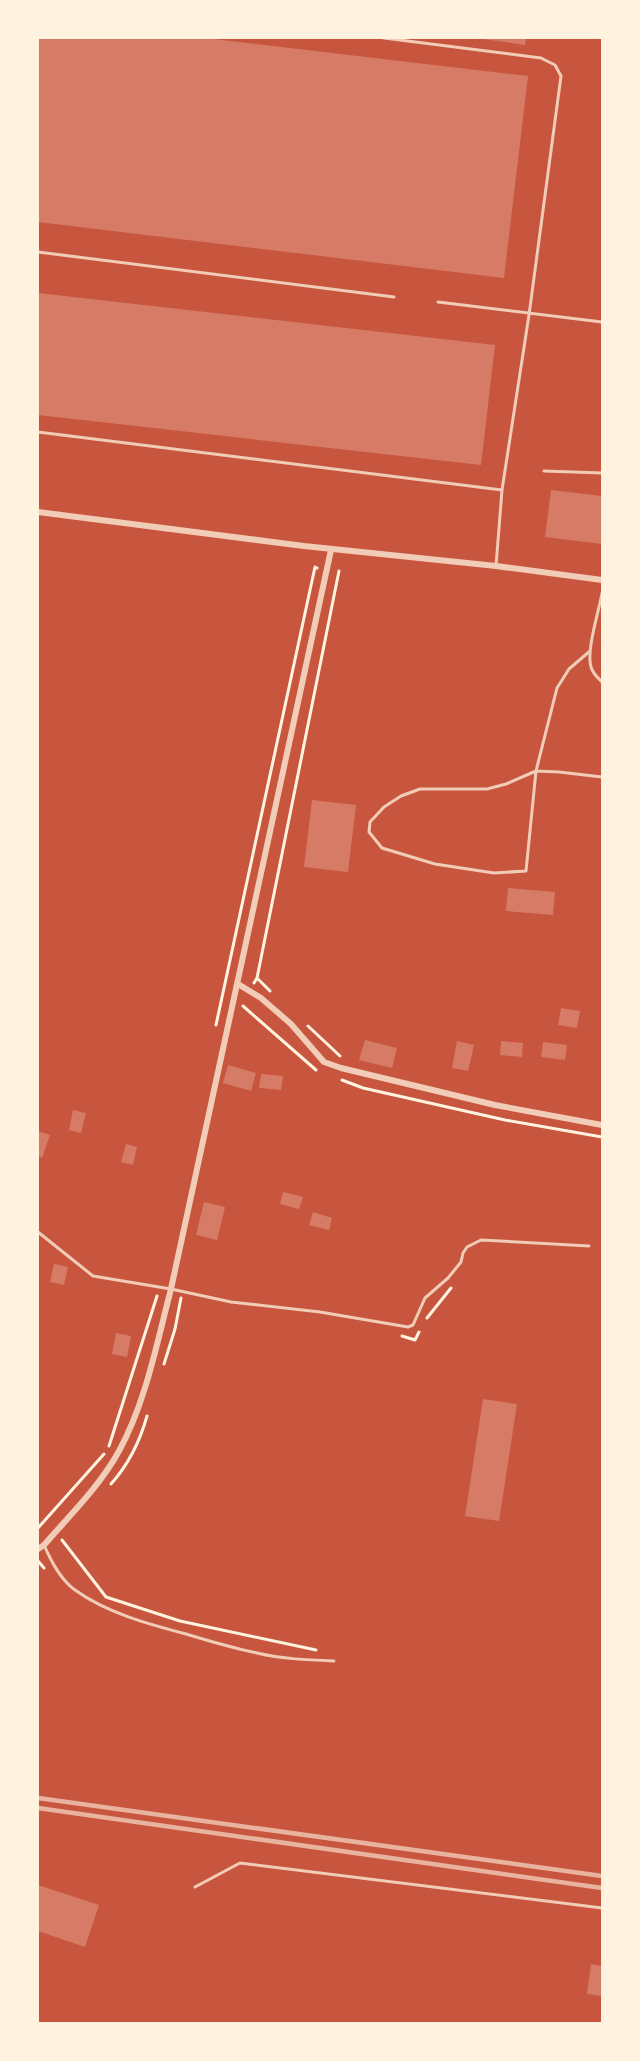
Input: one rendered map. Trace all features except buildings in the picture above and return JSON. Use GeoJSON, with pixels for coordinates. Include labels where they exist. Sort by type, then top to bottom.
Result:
{"type":"FeatureCollection","features":[{"type":"Feature","properties":{"kind":"street"},"geometry":{"type":"LineString","coordinates":[[38,512],[331,550],[496,566],[603,580]]}},
{"type":"Feature","properties":{"kind":"street"},"geometry":{"type":"LineString","coordinates":[[38,1549],[45,1545],[85,1499],[119,1451],[140,1404],[171,1289],[331,550]]}},
{"type":"Feature","properties":{"kind":"street"},"geometry":{"type":"LineString","coordinates":[[238,984],[261,998],[291,1024],[324,1062],[495,1106],[603,1125]]}},
{"type":"Feature","properties":{"kind":"lane"},"geometry":{"type":"LineString","coordinates":[[384,38],[541,58],[555,65],[561,76],[529,315],[502,490],[496,566]]}},
{"type":"Feature","properties":{"kind":"lane"},"geometry":{"type":"LineString","coordinates":[[38,252],[394,297]]}},
{"type":"Feature","properties":{"kind":"lane"},"geometry":{"type":"LineString","coordinates":[[438,302],[529,315],[603,322]]}},
{"type":"Feature","properties":{"kind":"lane"},"geometry":{"type":"LineString","coordinates":[[38,432],[502,490]]}},
{"type":"Feature","properties":{"kind":"lane"},"geometry":{"type":"LineString","coordinates":[[544,471],[603,473]]}},
{"type":"Feature","properties":{"kind":"lane"},"geometry":{"type":"LineString","coordinates":[[603,593],[590,651],[590,665],[595,676],[603,682]]}},
{"type":"Feature","properties":{"kind":"lane"},"geometry":{"type":"LineString","coordinates":[[590,651],[569,669],[557,688],[536,771],[526,871],[494,873],[435,864],[382,848],[369,832],[370,822],[384,807],[401,796],[420,789],[487,789],[536,771],[603,777]]}},
{"type":"Feature","properties":{"kind":"lane"},"geometry":{"type":"LineString","coordinates":[[38,1232],[93,1276],[231,1302],[352,1317],[408,1327],[413,1324],[425,1298],[448,1278],[461,1262],[463,1253],[473,1243],[481,1240],[589,1246]]}},
{"type":"Feature","properties":{"kind":"lane"},"geometry":{"type":"LineString","coordinates":[[45,1545],[66,1582],[101,1606],[138,1620],[258,1653],[334,1661]]}},
{"type":"Feature","properties":{"kind":"lane"},"geometry":{"type":"LineString","coordinates":[[195,1887],[240,1863],[603,1908]]}},
{"type":"Feature","properties":{"kind":"path"},"geometry":{"type":"LineString","coordinates":[[216,1025],[315,567],[339,571],[257,978],[274,994]]}},
{"type":"Feature","properties":{"kind":"path"},"geometry":{"type":"LineString","coordinates":[[307,1025],[340,1056],[349,1060]]}},
{"type":"Feature","properties":{"kind":"path"},"geometry":{"type":"LineString","coordinates":[[395,1334],[415,1340],[427,1318],[453,1286]]}},
{"type":"Feature","properties":{"kind":"path"},"geometry":{"type":"LineString","coordinates":[[38,1528],[107,1450],[160,1287]]}},
{"type":"Feature","properties":{"kind":"railway"},"geometry":{"type":"LineString","coordinates":[[38,1798],[602,1876]]}},
{"type":"Feature","properties":{"kind":"railway"},"geometry":{"type":"LineString","coordinates":[[38,1808],[602,1888]]}}]}
